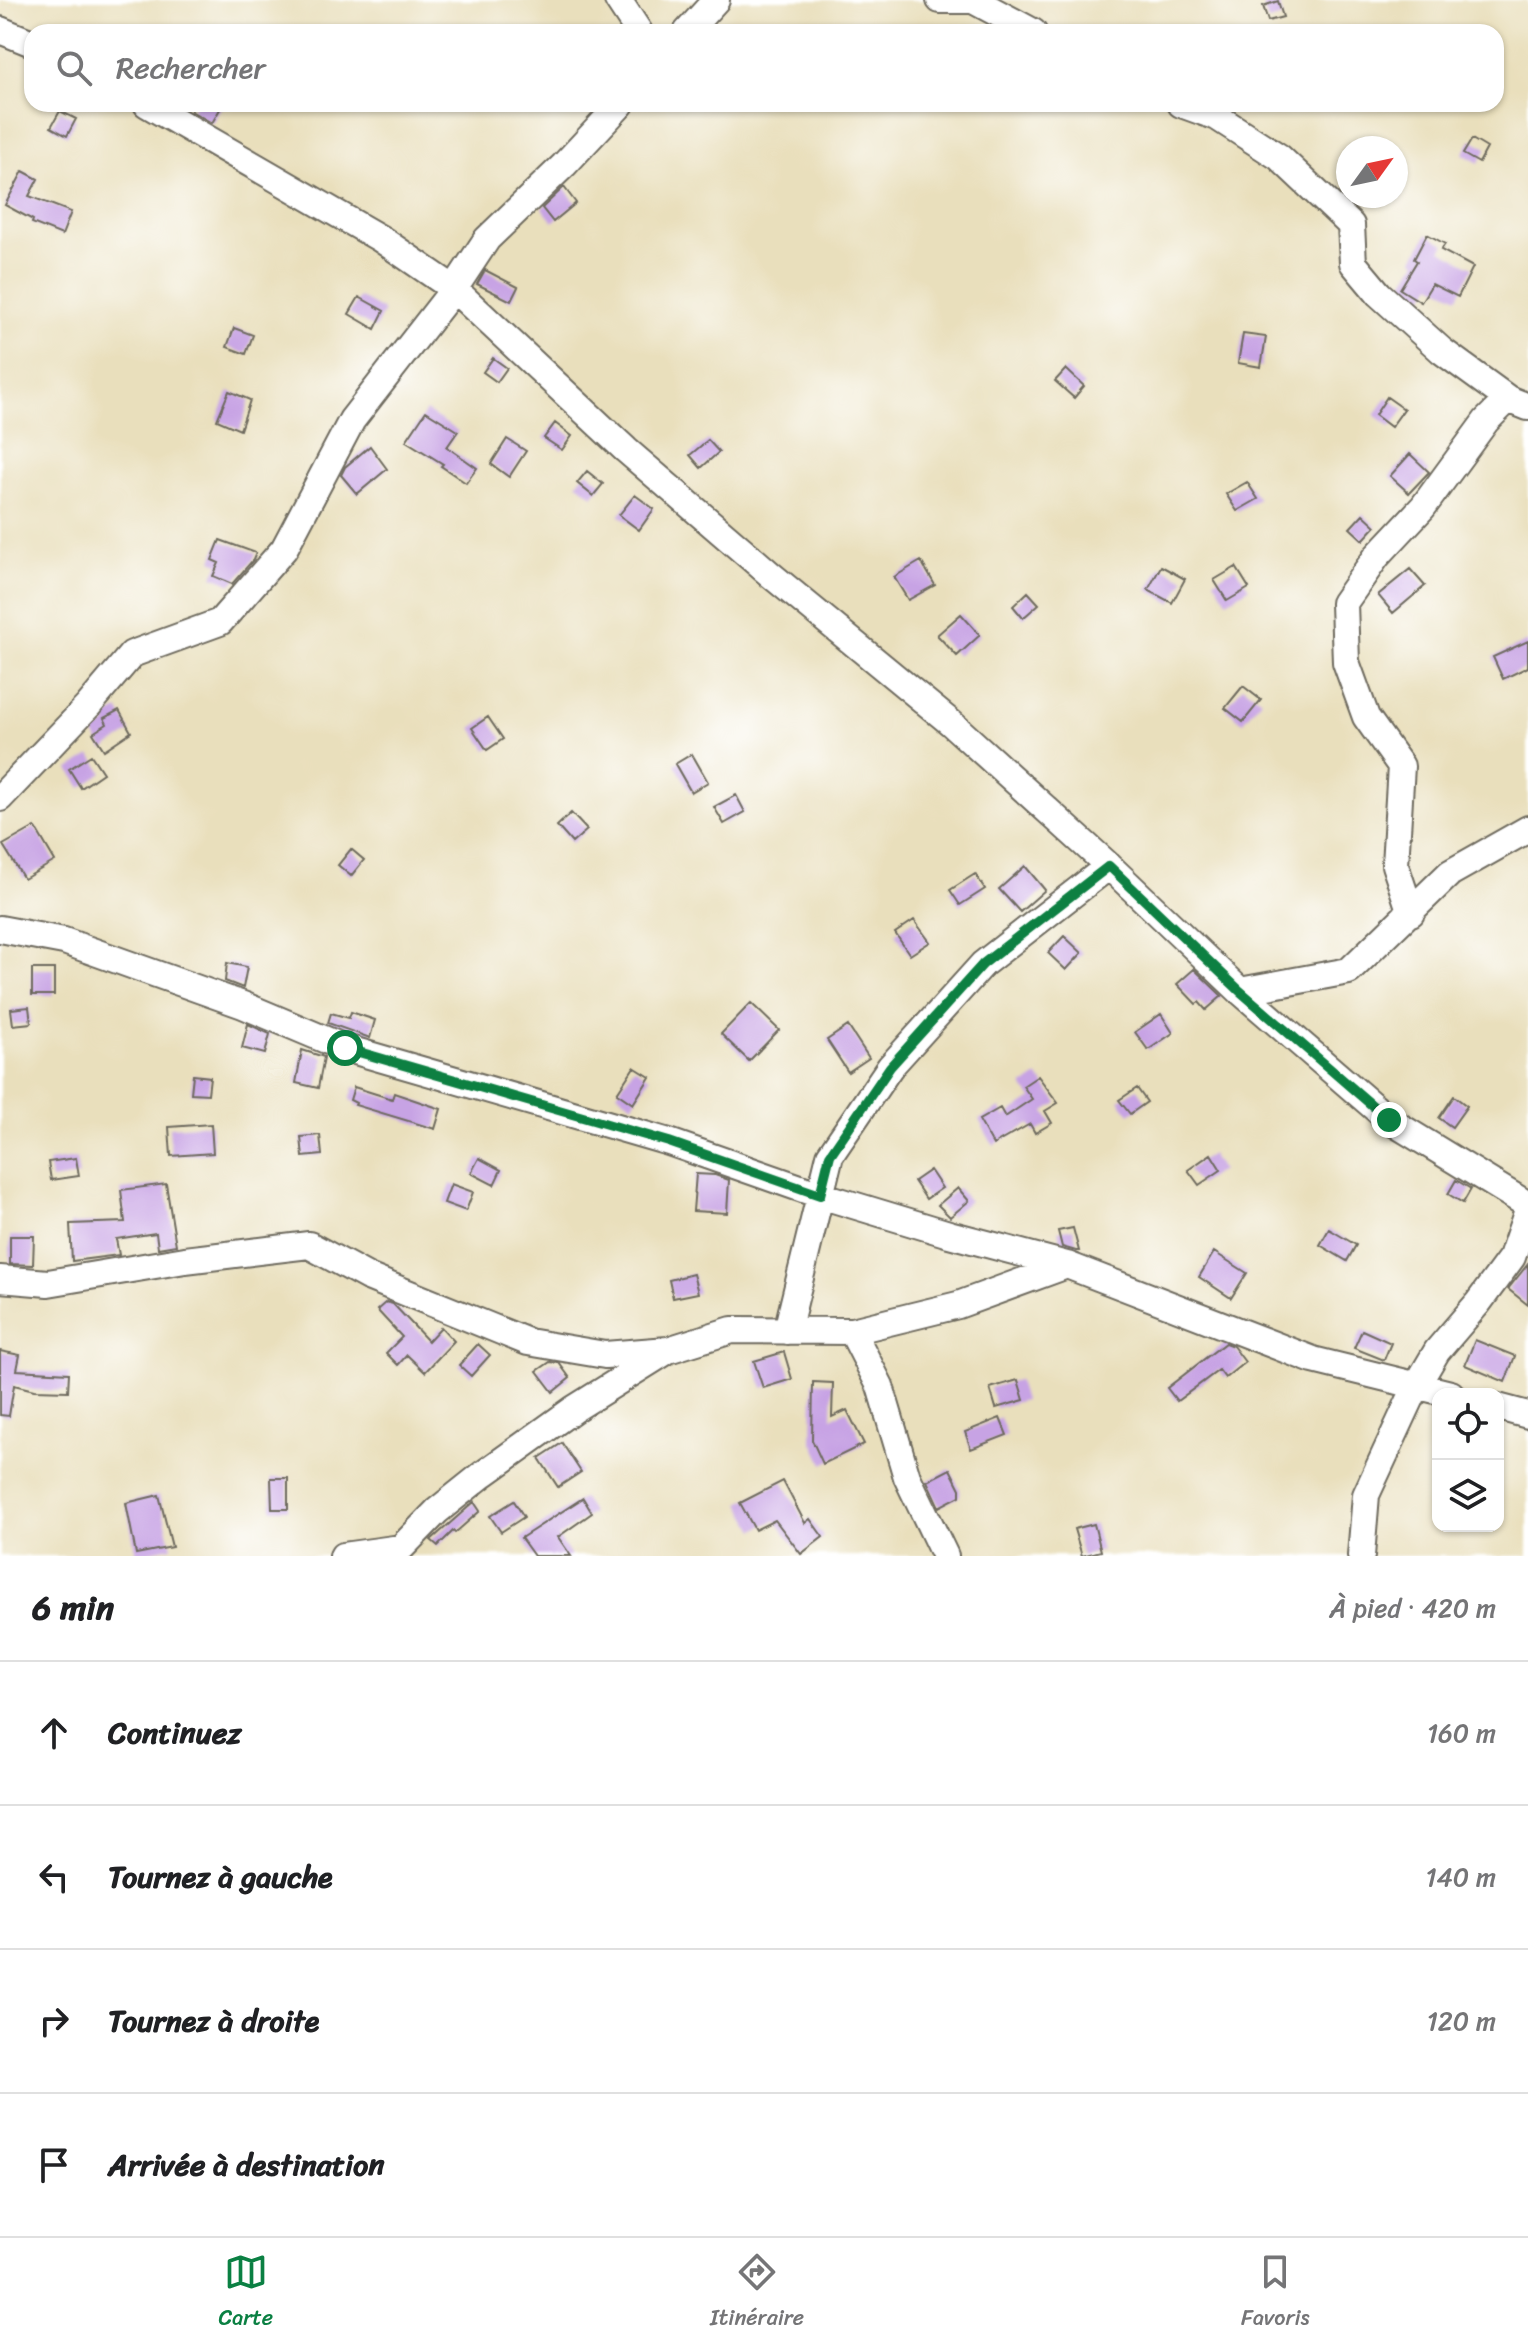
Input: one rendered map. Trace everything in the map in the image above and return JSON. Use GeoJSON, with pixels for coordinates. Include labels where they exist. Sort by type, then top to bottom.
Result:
{"type":"FeatureCollection","features":[{"type":"Feature","properties":{"kind":"street"},"geometry":{"type":"LineString","coordinates":[[618,0],[634,24]]}},
{"type":"Feature","properties":{"kind":"street"},"geometry":{"type":"LineString","coordinates":[[694,24],[716,0]]}},
{"type":"Feature","properties":{"kind":"street"},"geometry":{"type":"LineString","coordinates":[[940,0],[976,0],[1019,24]]}},
{"type":"Feature","properties":{"kind":"street"},"geometry":{"type":"LineString","coordinates":[[0,30],[24,40]]}},
{"type":"Feature","properties":{"kind":"street"},"geometry":{"type":"LineString","coordinates":[[161,112],[381,239],[454,289],[626,450],[771,575],[951,723],[1109,866],[1240,991],[1389,1120],[1528,1208],[1512,1257],[1437,1351],[1417,1385],[1366,1495],[1361,1556]]}},
{"type":"Feature","properties":{"kind":"street"},"geometry":{"type":"LineString","coordinates":[[0,798],[88,706],[132,654],[220,622],[284,549],[352,420],[454,289],[487,239],[614,112]]}},
{"type":"Feature","properties":{"kind":"street"},"geometry":{"type":"LineString","coordinates":[[1203,112],[1217,117],[1279,157],[1351,225],[1353,263],[1379,294],[1442,351],[1518,403],[1486,421],[1423,507],[1377,556],[1344,603],[1346,662],[1366,717],[1401,766],[1395,865],[1411,913]]}},
{"type":"Feature","properties":{"kind":"street"},"geometry":{"type":"LineString","coordinates":[[1240,991],[1349,971],[1450,873],[1528,829]]}},
{"type":"Feature","properties":{"kind":"street"},"geometry":{"type":"LineString","coordinates":[[787,1331],[830,1155],[890,1067],[983,964],[1109,866]]}},
{"type":"Feature","properties":{"kind":"street"},"geometry":{"type":"LineString","coordinates":[[0,929],[64,941],[243,1005],[345,1048],[669,1142],[820,1195],[949,1234],[1067,1265],[1313,1360],[1432,1389]]}},
{"type":"Feature","properties":{"kind":"street"},"geometry":{"type":"LineString","coordinates":[[0,1279],[48,1283],[185,1260],[309,1245],[368,1277],[528,1342],[605,1355],[668,1350],[732,1330],[852,1331],[958,1305],[1067,1265]]}},
{"type":"Feature","properties":{"kind":"street"},"geometry":{"type":"LineString","coordinates":[[852,1331],[880,1386],[907,1477],[945,1556]]}},
{"type":"Feature","properties":{"kind":"street"},"geometry":{"type":"LineString","coordinates":[[343,1556],[408,1552],[437,1511],[482,1475],[574,1409],[668,1350]]}},
{"type":"Feature","properties":{"kind":"street"},"geometry":{"type":"LineString","coordinates":[[1504,1409],[1528,1415]]}},
{"type":"Feature","properties":{"kind":"building"},"geometry":{"type":"Polygon","coordinates":[[[1278,1],[1283,17],[1268,21],[1263,6],[1278,1]]]}},
{"type":"Feature","properties":{"kind":"building"},"geometry":{"type":"Polygon","coordinates":[[[59,112],[76,119],[67,136],[51,127],[59,112]]]}},
{"type":"Feature","properties":{"kind":"building"},"geometry":{"type":"Polygon","coordinates":[[[193,112],[218,112],[212,123],[193,112]]]}},
{"type":"Feature","properties":{"kind":"building"},"geometry":{"type":"Polygon","coordinates":[[[1472,139],[1487,148],[1479,163],[1463,154],[1472,139]]]}},
{"type":"Feature","properties":{"kind":"building"},"geometry":{"type":"Polygon","coordinates":[[[23,171],[38,179],[29,196],[71,212],[62,235],[32,223],[33,220],[5,205],[23,171]]]}},
{"type":"Feature","properties":{"kind":"building"},"geometry":{"type":"Polygon","coordinates":[[[564,187],[576,203],[553,222],[542,208],[564,187]]]}},
{"type":"Feature","properties":{"kind":"building"},"geometry":{"type":"Polygon","coordinates":[[[1427,234],[1445,244],[1441,250],[1473,267],[1458,297],[1432,284],[1421,302],[1400,289],[1417,261],[1414,259],[1427,234]]]}},
{"type":"Feature","properties":{"kind":"building"},"geometry":{"type":"Polygon","coordinates":[[[485,270],[518,287],[511,301],[477,284],[485,270]]]}},
{"type":"Feature","properties":{"kind":"building"},"geometry":{"type":"Polygon","coordinates":[[[359,297],[384,311],[375,329],[349,314],[359,297]]]}},
{"type":"Feature","properties":{"kind":"building"},"geometry":{"type":"Polygon","coordinates":[[[234,328],[253,335],[246,354],[227,347],[234,328]]]}},
{"type":"Feature","properties":{"kind":"building"},"geometry":{"type":"Polygon","coordinates":[[[1243,334],[1266,337],[1261,367],[1238,363],[1243,334]]]}},
{"type":"Feature","properties":{"kind":"building"},"geometry":{"type":"Polygon","coordinates":[[[493,358],[507,368],[497,382],[483,372],[493,358]]]}},
{"type":"Feature","properties":{"kind":"building"},"geometry":{"type":"Polygon","coordinates":[[[1066,369],[1084,386],[1074,398],[1055,381],[1066,369]]]}},
{"type":"Feature","properties":{"kind":"building"},"geometry":{"type":"Polygon","coordinates":[[[229,391],[250,400],[240,430],[217,420],[229,391]]]}},
{"type":"Feature","properties":{"kind":"building"},"geometry":{"type":"Polygon","coordinates":[[[1387,397],[1404,409],[1391,427],[1375,415],[1387,397]]]}},
{"type":"Feature","properties":{"kind":"building"},"geometry":{"type":"Polygon","coordinates":[[[426,411],[458,431],[447,447],[477,468],[466,483],[406,441],[426,411]]]}},
{"type":"Feature","properties":{"kind":"building"},"geometry":{"type":"Polygon","coordinates":[[[555,423],[572,436],[562,450],[544,438],[555,423]]]}},
{"type":"Feature","properties":{"kind":"building"},"geometry":{"type":"Polygon","coordinates":[[[507,439],[526,451],[509,477],[491,464],[507,439]]]}},
{"type":"Feature","properties":{"kind":"building"},"geometry":{"type":"Polygon","coordinates":[[[708,440],[719,452],[701,468],[690,455],[708,440]]]}},
{"type":"Feature","properties":{"kind":"building"},"geometry":{"type":"Polygon","coordinates":[[[370,446],[387,469],[357,494],[341,475],[345,467],[370,446]]]}},
{"type":"Feature","properties":{"kind":"building"},"geometry":{"type":"Polygon","coordinates":[[[1410,454],[1429,472],[1409,493],[1390,476],[1410,454]]]}},
{"type":"Feature","properties":{"kind":"building"},"geometry":{"type":"Polygon","coordinates":[[[587,471],[603,484],[593,496],[577,483],[587,471]]]}},
{"type":"Feature","properties":{"kind":"building"},"geometry":{"type":"Polygon","coordinates":[[[1247,482],[1258,499],[1237,511],[1226,494],[1247,482]]]}},
{"type":"Feature","properties":{"kind":"building"},"geometry":{"type":"Polygon","coordinates":[[[635,495],[654,509],[639,530],[619,515],[635,495]]]}},
{"type":"Feature","properties":{"kind":"building"},"geometry":{"type":"Polygon","coordinates":[[[1363,514],[1376,526],[1363,540],[1350,528],[1363,514]]]}},
{"type":"Feature","properties":{"kind":"building"},"geometry":{"type":"Polygon","coordinates":[[[220,540],[256,553],[232,584],[213,576],[219,563],[212,560],[220,540]]]}},
{"type":"Feature","properties":{"kind":"building"},"geometry":{"type":"Polygon","coordinates":[[[921,561],[935,585],[908,600],[894,577],[921,561]]]}},
{"type":"Feature","properties":{"kind":"building"},"geometry":{"type":"Polygon","coordinates":[[[1161,566],[1185,579],[1172,603],[1148,590],[1161,566]]]}},
{"type":"Feature","properties":{"kind":"building"},"geometry":{"type":"Polygon","coordinates":[[[1236,567],[1249,588],[1227,601],[1214,580],[1236,567]]]}},
{"type":"Feature","properties":{"kind":"building"},"geometry":{"type":"Polygon","coordinates":[[[1410,569],[1425,586],[1393,613],[1378,595],[1410,569]]]}},
{"type":"Feature","properties":{"kind":"building"},"geometry":{"type":"Polygon","coordinates":[[[1028,592],[1039,604],[1023,618],[1013,606],[1028,592]]]}},
{"type":"Feature","properties":{"kind":"building"},"geometry":{"type":"Polygon","coordinates":[[[961,614],[980,635],[957,656],[937,635],[961,614]]]}},
{"type":"Feature","properties":{"kind":"building"},"geometry":{"type":"Polygon","coordinates":[[[1528,641],[1528,667],[1503,679],[1493,657],[1528,641]]]}},
{"type":"Feature","properties":{"kind":"building"},"geometry":{"type":"Polygon","coordinates":[[[1243,686],[1261,700],[1243,722],[1225,708],[1243,686]]]}},
{"type":"Feature","properties":{"kind":"building"},"geometry":{"type":"Polygon","coordinates":[[[119,710],[131,732],[104,750],[93,733],[107,724],[104,718],[119,710]]]}},
{"type":"Feature","properties":{"kind":"building"},"geometry":{"type":"Polygon","coordinates":[[[488,717],[503,739],[487,750],[472,728],[488,717]]]}},
{"type":"Feature","properties":{"kind":"building"},"geometry":{"type":"Polygon","coordinates":[[[692,754],[708,782],[691,792],[675,764],[692,754]]]}},
{"type":"Feature","properties":{"kind":"building"},"geometry":{"type":"Polygon","coordinates":[[[91,755],[103,773],[81,788],[69,769],[91,755]]]}},
{"type":"Feature","properties":{"kind":"building"},"geometry":{"type":"Polygon","coordinates":[[[736,795],[745,812],[724,824],[714,807],[736,795]]]}},
{"type":"Feature","properties":{"kind":"building"},"geometry":{"type":"Polygon","coordinates":[[[571,813],[587,830],[572,843],[557,826],[571,813]]]}},
{"type":"Feature","properties":{"kind":"building"},"geometry":{"type":"Polygon","coordinates":[[[35,827],[55,861],[24,879],[3,845],[35,827]]]}},
{"type":"Feature","properties":{"kind":"building"},"geometry":{"type":"Polygon","coordinates":[[[351,849],[364,860],[351,876],[338,865],[351,849]]]}},
{"type":"Feature","properties":{"kind":"building"},"geometry":{"type":"Polygon","coordinates":[[[1025,866],[1045,890],[1020,912],[999,889],[1025,866]]]}},
{"type":"Feature","properties":{"kind":"building"},"geometry":{"type":"Polygon","coordinates":[[[975,874],[985,889],[960,905],[950,890],[975,874]]]}},
{"type":"Feature","properties":{"kind":"building"},"geometry":{"type":"Polygon","coordinates":[[[914,920],[930,942],[910,955],[895,933],[914,920]]]}},
{"type":"Feature","properties":{"kind":"building"},"geometry":{"type":"Polygon","coordinates":[[[1064,936],[1082,953],[1066,970],[1048,953],[1064,936]]]}},
{"type":"Feature","properties":{"kind":"building"},"geometry":{"type":"Polygon","coordinates":[[[227,963],[247,967],[243,988],[225,981],[227,963]]]}},
{"type":"Feature","properties":{"kind":"building"},"geometry":{"type":"Polygon","coordinates":[[[32,969],[54,969],[54,995],[32,995],[32,969]]]}},
{"type":"Feature","properties":{"kind":"building"},"geometry":{"type":"Polygon","coordinates":[[[1194,969],[1222,996],[1206,1010],[1177,984],[1194,969]]]}},
{"type":"Feature","properties":{"kind":"building"},"geometry":{"type":"Polygon","coordinates":[[[751,1003],[779,1030],[749,1061],[721,1034],[751,1003]]]}},
{"type":"Feature","properties":{"kind":"building"},"geometry":{"type":"Polygon","coordinates":[[[29,1007],[31,1023],[13,1025],[11,1009],[29,1007]]]}},
{"type":"Feature","properties":{"kind":"building"},"geometry":{"type":"Polygon","coordinates":[[[351,1012],[375,1020],[370,1038],[328,1023],[331,1013],[349,1018],[351,1012]]]}},
{"type":"Feature","properties":{"kind":"building"},"geometry":{"type":"Polygon","coordinates":[[[1161,1014],[1173,1033],[1148,1050],[1135,1032],[1161,1014]]]}},
{"type":"Feature","properties":{"kind":"building"},"geometry":{"type":"Polygon","coordinates":[[[248,1024],[270,1034],[265,1054],[242,1048],[248,1024]]]}},
{"type":"Feature","properties":{"kind":"building"},"geometry":{"type":"Polygon","coordinates":[[[848,1026],[869,1058],[848,1072],[827,1040],[848,1026]]]}},
{"type":"Feature","properties":{"kind":"building"},"geometry":{"type":"Polygon","coordinates":[[[302,1050],[324,1057],[318,1088],[296,1083],[302,1050]]]}},
{"type":"Feature","properties":{"kind":"building"},"geometry":{"type":"Polygon","coordinates":[[[634,1067],[650,1077],[633,1104],[617,1093],[634,1067]]]}},
{"type":"Feature","properties":{"kind":"building"},"geometry":{"type":"Polygon","coordinates":[[[193,1075],[210,1077],[208,1094],[191,1093],[193,1075]]]}},
{"type":"Feature","properties":{"kind":"building"},"geometry":{"type":"Polygon","coordinates":[[[1038,1076],[1058,1103],[1045,1111],[1052,1123],[1035,1133],[1030,1124],[993,1145],[979,1120],[1000,1108],[1005,1117],[1032,1099],[1023,1086],[1038,1076]]]}},
{"type":"Feature","properties":{"kind":"building"},"geometry":{"type":"Polygon","coordinates":[[[354,1087],[392,1099],[394,1093],[441,1109],[435,1129],[355,1105],[350,1100],[354,1087]]]}},
{"type":"Feature","properties":{"kind":"building"},"geometry":{"type":"Polygon","coordinates":[[[1137,1088],[1147,1102],[1130,1114],[1119,1100],[1137,1088]]]}},
{"type":"Feature","properties":{"kind":"building"},"geometry":{"type":"Polygon","coordinates":[[[1454,1096],[1467,1106],[1452,1127],[1439,1118],[1454,1096]]]}},
{"type":"Feature","properties":{"kind":"building"},"geometry":{"type":"Polygon","coordinates":[[[211,1124],[213,1153],[171,1156],[169,1127],[211,1124]]]}},
{"type":"Feature","properties":{"kind":"building"},"geometry":{"type":"Polygon","coordinates":[[[320,1135],[322,1155],[303,1157],[301,1137],[320,1135]]]}},
{"type":"Feature","properties":{"kind":"building"},"geometry":{"type":"Polygon","coordinates":[[[1211,1154],[1221,1170],[1199,1185],[1188,1170],[1211,1154]]]}},
{"type":"Feature","properties":{"kind":"building"},"geometry":{"type":"Polygon","coordinates":[[[76,1158],[79,1176],[51,1180],[48,1162],[76,1158]]]}},
{"type":"Feature","properties":{"kind":"building"},"geometry":{"type":"Polygon","coordinates":[[[479,1158],[501,1170],[494,1185],[471,1173],[479,1158]]]}},
{"type":"Feature","properties":{"kind":"building"},"geometry":{"type":"Polygon","coordinates":[[[930,1170],[942,1188],[926,1199],[914,1181],[930,1170]]]}},
{"type":"Feature","properties":{"kind":"building"},"geometry":{"type":"Polygon","coordinates":[[[696,1174],[715,1175],[729,1180],[727,1213],[693,1211],[696,1174]]]}},
{"type":"Feature","properties":{"kind":"building"},"geometry":{"type":"Polygon","coordinates":[[[1456,1180],[1471,1189],[1463,1203],[1448,1194],[1456,1180]]]}},
{"type":"Feature","properties":{"kind":"building"},"geometry":{"type":"Polygon","coordinates":[[[166,1184],[176,1245],[158,1248],[156,1233],[116,1239],[119,1255],[72,1261],[70,1224],[125,1222],[121,1190],[166,1184]]]}},
{"type":"Feature","properties":{"kind":"building"},"geometry":{"type":"Polygon","coordinates":[[[451,1184],[473,1192],[466,1211],[444,1203],[451,1184]]]}},
{"type":"Feature","properties":{"kind":"building"},"geometry":{"type":"Polygon","coordinates":[[[958,1188],[969,1201],[950,1217],[938,1205],[958,1188]]]}},
{"type":"Feature","properties":{"kind":"building"},"geometry":{"type":"Polygon","coordinates":[[[1073,1228],[1079,1251],[1062,1247],[1058,1231],[1073,1228]]]}},
{"type":"Feature","properties":{"kind":"building"},"geometry":{"type":"Polygon","coordinates":[[[1329,1229],[1356,1245],[1347,1261],[1320,1245],[1329,1229]]]}},
{"type":"Feature","properties":{"kind":"building"},"geometry":{"type":"Polygon","coordinates":[[[10,1236],[34,1236],[33,1265],[10,1264],[10,1236]]]}},
{"type":"Feature","properties":{"kind":"building"},"geometry":{"type":"Polygon","coordinates":[[[1214,1252],[1247,1273],[1231,1298],[1199,1277],[1214,1252]]]}},
{"type":"Feature","properties":{"kind":"building"},"geometry":{"type":"Polygon","coordinates":[[[1528,1264],[1528,1305],[1508,1289],[1528,1264]]]}},
{"type":"Feature","properties":{"kind":"building"},"geometry":{"type":"Polygon","coordinates":[[[693,1274],[698,1293],[673,1298],[669,1280],[693,1274]]]}},
{"type":"Feature","properties":{"kind":"building"},"geometry":{"type":"Polygon","coordinates":[[[386,1302],[393,1304],[428,1341],[441,1327],[454,1341],[425,1372],[407,1355],[398,1365],[386,1353],[402,1337],[377,1310],[386,1302]]]}},
{"type":"Feature","properties":{"kind":"building"},"geometry":{"type":"Polygon","coordinates":[[[1362,1330],[1391,1343],[1384,1360],[1354,1348],[1362,1330]]]}},
{"type":"Feature","properties":{"kind":"building"},"geometry":{"type":"Polygon","coordinates":[[[1475,1340],[1515,1356],[1505,1382],[1465,1365],[1475,1340]]]}},
{"type":"Feature","properties":{"kind":"building"},"geometry":{"type":"Polygon","coordinates":[[[1225,1343],[1233,1346],[1245,1362],[1225,1378],[1219,1370],[1177,1401],[1167,1388],[1225,1343]]]}},
{"type":"Feature","properties":{"kind":"building"},"geometry":{"type":"Polygon","coordinates":[[[478,1344],[490,1355],[471,1376],[459,1365],[478,1344]]]}},
{"type":"Feature","properties":{"kind":"building"},"geometry":{"type":"Polygon","coordinates":[[[0,1351],[20,1355],[17,1370],[69,1373],[68,1391],[34,1390],[14,1385],[9,1416],[0,1415],[0,1351]]]}},
{"type":"Feature","properties":{"kind":"building"},"geometry":{"type":"Polygon","coordinates":[[[784,1352],[792,1379],[763,1388],[754,1361],[784,1352]]]}},
{"type":"Feature","properties":{"kind":"building"},"geometry":{"type":"Polygon","coordinates":[[[550,1362],[559,1363],[570,1378],[553,1392],[537,1371],[550,1362]]]}},
{"type":"Feature","properties":{"kind":"building"},"geometry":{"type":"Polygon","coordinates":[[[1018,1380],[1024,1400],[996,1408],[990,1388],[1018,1380]]]}},
{"type":"Feature","properties":{"kind":"building"},"geometry":{"type":"Polygon","coordinates":[[[813,1382],[833,1383],[832,1417],[847,1410],[864,1444],[823,1464],[812,1440],[813,1382]]]}},
{"type":"Feature","properties":{"kind":"building"},"geometry":{"type":"Polygon","coordinates":[[[1000,1418],[1007,1435],[971,1449],[965,1432],[1000,1418]]]}},
{"type":"Feature","properties":{"kind":"building"},"geometry":{"type":"Polygon","coordinates":[[[562,1443],[581,1472],[558,1487],[539,1458],[562,1443]]]}},
{"type":"Feature","properties":{"kind":"building"},"geometry":{"type":"Polygon","coordinates":[[[950,1469],[960,1489],[960,1496],[939,1507],[927,1481],[950,1469]]]}},
{"type":"Feature","properties":{"kind":"building"},"geometry":{"type":"Polygon","coordinates":[[[271,1478],[288,1478],[288,1509],[272,1509],[271,1478]]]}},
{"type":"Feature","properties":{"kind":"building"},"geometry":{"type":"Polygon","coordinates":[[[783,1481],[805,1523],[810,1519],[823,1537],[801,1554],[775,1520],[755,1530],[740,1503],[783,1481]]]}},
{"type":"Feature","properties":{"kind":"building"},"geometry":{"type":"Polygon","coordinates":[[[159,1495],[172,1547],[136,1554],[126,1503],[159,1495]]]}},
{"type":"Feature","properties":{"kind":"building"},"geometry":{"type":"Polygon","coordinates":[[[583,1498],[592,1513],[558,1537],[571,1556],[534,1556],[521,1538],[583,1498]]]}},
{"type":"Feature","properties":{"kind":"building"},"geometry":{"type":"Polygon","coordinates":[[[514,1501],[524,1517],[501,1532],[490,1516],[514,1501]]]}},
{"type":"Feature","properties":{"kind":"building"},"geometry":{"type":"Polygon","coordinates":[[[474,1502],[480,1511],[438,1546],[431,1540],[474,1502]]]}},
{"type":"Feature","properties":{"kind":"building"},"geometry":{"type":"Polygon","coordinates":[[[1094,1524],[1101,1551],[1082,1556],[1074,1529],[1094,1524]]]}},
{"type":"Feature","properties":{"kind":"route"},"geometry":{"type":"LineString","coordinates":[[345,1048],[669,1142],[820,1195],[830,1155],[890,1067],[983,964],[1109,866],[1240,991],[1389,1120]]}}]}
